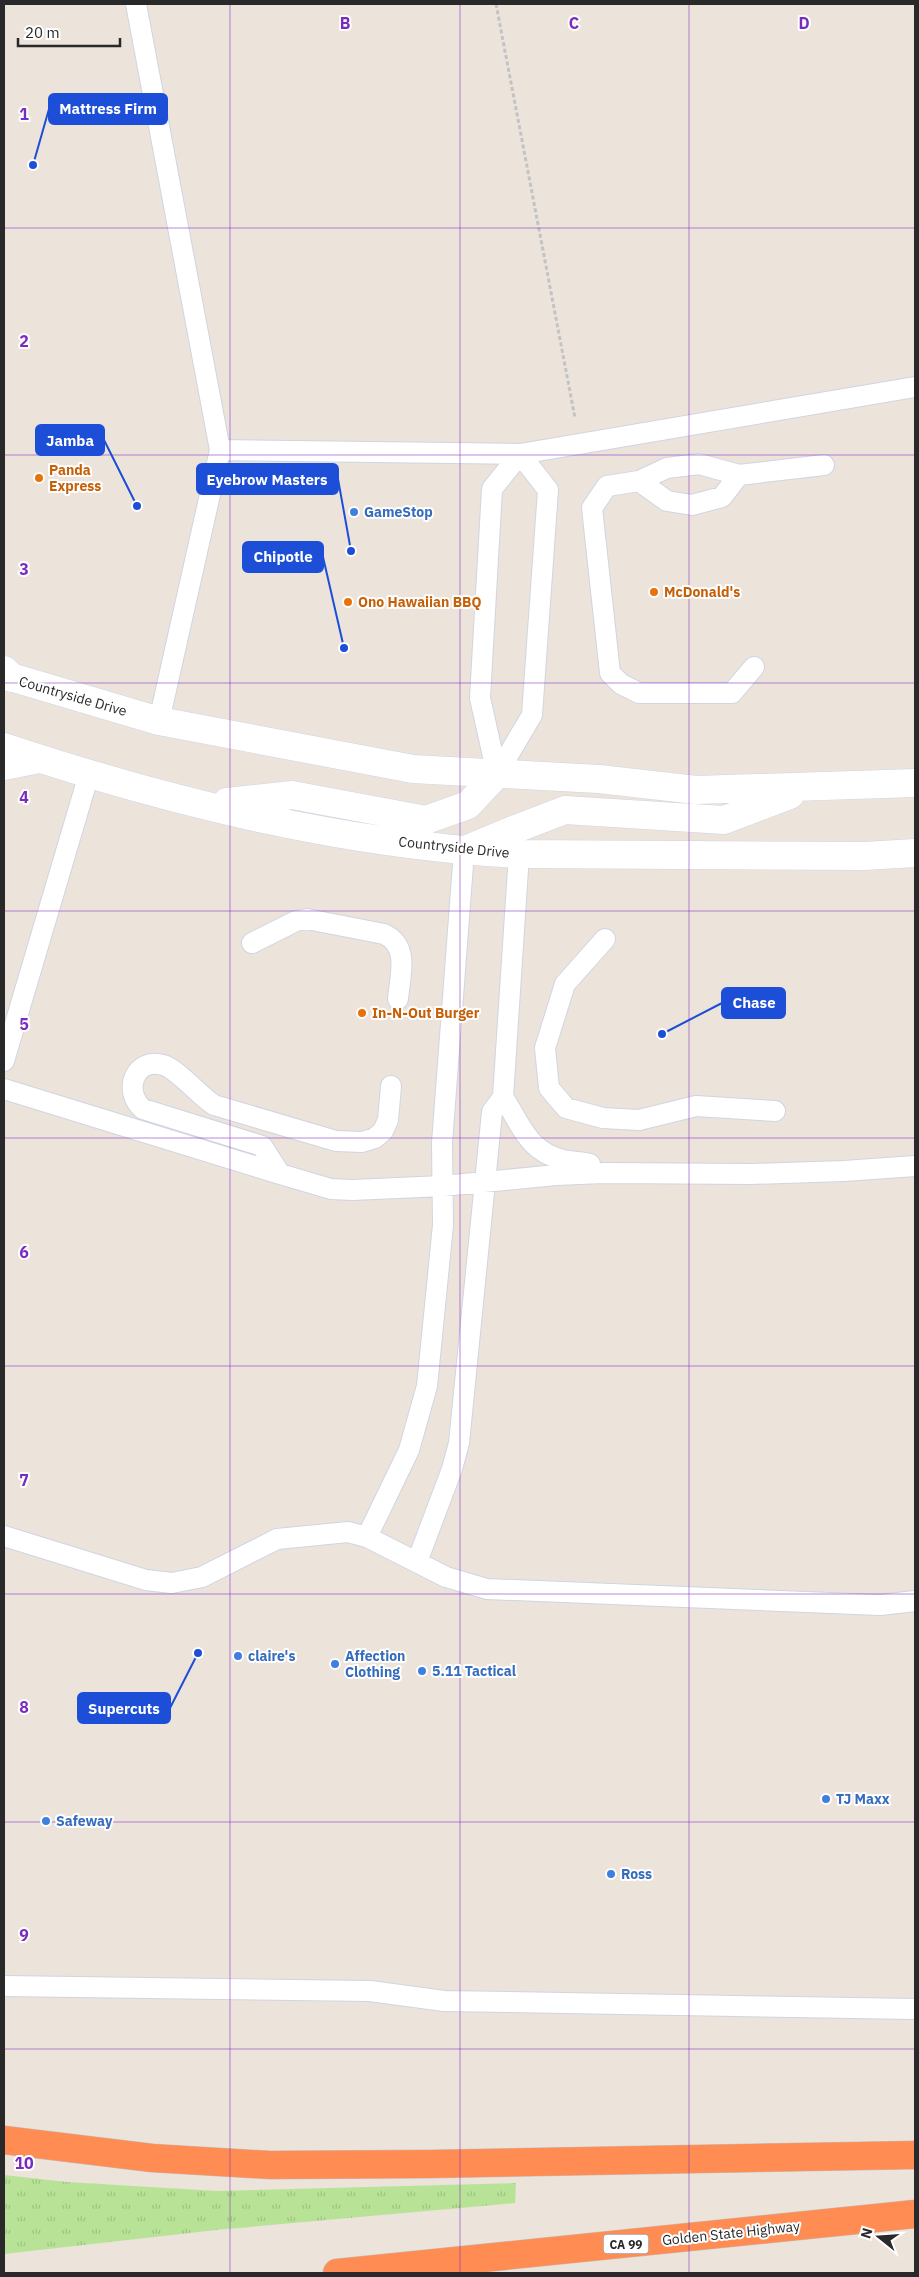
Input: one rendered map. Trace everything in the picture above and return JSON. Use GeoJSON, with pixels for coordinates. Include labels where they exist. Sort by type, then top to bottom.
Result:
{"type":"FeatureCollection","features":[{"type":"Feature","properties":{"kind":"highway"},"geometry":{"type":"LineString","coordinates":[[4,2140],[152,2158],[270,2165],[440,2164],[915,2155]]}},
{"type":"Feature","properties":{"kind":"highway","name":"Golden State Highway"},"geometry":{"type":"LineString","coordinates":[[337,2273],[915,2214]]}},
{"type":"Feature","properties":{"kind":"street","name":"Countryside Drive"},"geometry":{"type":"LineString","coordinates":[[6,674],[159,721],[413,769],[599,779],[696,790],[810,788],[915,783]]}},
{"type":"Feature","properties":{"kind":"street","name":"Countryside Drive"},"geometry":{"type":"LineString","coordinates":[[4,747],[89,774],[203,804],[353,836],[464,851],[520,854],[864,856],[915,853]]}},
{"type":"Feature","properties":{"kind":"street"},"geometry":{"type":"LineString","coordinates":[[4,766],[39,759]]}},
{"type":"Feature","properties":{"kind":"street"},"geometry":{"type":"LineString","coordinates":[[203,804],[292,795],[426,820],[468,805],[497,774]]}},
{"type":"Feature","properties":{"kind":"street"},"geometry":{"type":"LineString","coordinates":[[464,851],[512,830],[566,810],[724,820],[810,788]]}},
{"type":"Feature","properties":{"kind":"lane"},"geometry":{"type":"LineString","coordinates":[[136,4],[220,450],[159,721]]}},
{"type":"Feature","properties":{"kind":"lane"},"geometry":{"type":"LineString","coordinates":[[220,450],[520,454],[915,387]]}},
{"type":"Feature","properties":{"kind":"lane"},"geometry":{"type":"LineString","coordinates":[[497,774],[532,715],[548,490],[520,454]]}},
{"type":"Feature","properties":{"kind":"lane"},"geometry":{"type":"LineString","coordinates":[[497,774],[480,698],[492,489],[520,454]]}},
{"type":"Feature","properties":{"kind":"lane"},"geometry":{"type":"LineString","coordinates":[[754,668],[732,693],[639,693],[621,684],[610,673],[592,508],[607,486],[639,481],[667,468],[699,464],[739,475],[824,465]]}},
{"type":"Feature","properties":{"kind":"lane"},"geometry":{"type":"LineString","coordinates":[[639,481],[667,501],[692,505],[722,497],[739,475]]}},
{"type":"Feature","properties":{"kind":"lane"},"geometry":{"type":"LineString","coordinates":[[4,1061],[89,774]]}},
{"type":"Feature","properties":{"kind":"lane"},"geometry":{"type":"LineString","coordinates":[[366,1537],[409,1450],[427,1386],[444,1225],[442,1144],[464,851]]}},
{"type":"Feature","properties":{"kind":"lane"},"geometry":{"type":"LineString","coordinates":[[417,1562],[452,1469],[459,1443],[492,1112],[503,1098],[520,854]]}},
{"type":"Feature","properties":{"kind":"lane"},"geometry":{"type":"LineString","coordinates":[[252,944],[296,921],[307,919],[384,934],[394,940],[400,949],[398,999]]}},
{"type":"Feature","properties":{"kind":"lane"},"geometry":{"type":"LineString","coordinates":[[605,939],[565,984],[545,1048],[549,1088],[566,1108],[604,1118],[639,1120],[696,1106],[775,1110]]}},
{"type":"Feature","properties":{"kind":"lane"},"geometry":{"type":"LineString","coordinates":[[280,1174],[262,1146],[143,1109],[137,1104],[131,1090],[136,1075],[148,1065],[163,1065],[171,1069],[214,1105],[327,1139],[354,1142],[370,1141],[384,1131],[388,1120],[391,1086]]}},
{"type":"Feature","properties":{"kind":"lane"},"geometry":{"type":"LineString","coordinates":[[4,1089],[280,1174],[342,1190],[443,1186],[604,1173],[751,1174],[844,1171],[915,1166]]}},
{"type":"Feature","properties":{"kind":"lane"},"geometry":{"type":"LineString","coordinates":[[503,1098],[513,1112],[521,1130],[533,1144],[557,1158],[589,1163],[604,1173]]}},
{"type":"Feature","properties":{"kind":"lane"},"geometry":{"type":"LineString","coordinates":[[4,1536],[146,1580],[172,1583],[202,1577],[269,1541],[283,1537],[340,1532],[366,1537],[446,1577],[471,1586],[497,1590],[880,1605],[915,1601]]}},
{"type":"Feature","properties":{"kind":"lane"},"geometry":{"type":"LineString","coordinates":[[4,1986],[370,1991],[444,2001],[915,2009]]}},
{"type":"Feature","properties":{"kind":"path"},"geometry":{"type":"LineString","coordinates":[[496,4],[580,444]]}},
{"type":"Feature","properties":{"kind":"green space"},"geometry":{"type":"Polygon","coordinates":[[[4,2175],[67,2182],[217,2191],[516,2183],[515,2203],[216,2230],[4,2254],[4,2175]]]}},
{"type":"Feature","properties":{"kind":"place","name":"Mattress Firm"},"geometry":{"type":"Point","coordinates":[33,165]}},
{"type":"Feature","properties":{"kind":"place","name":"Panda Express"},"geometry":{"type":"Point","coordinates":[39,478]}},
{"type":"Feature","properties":{"kind":"place","name":"Jamba"},"geometry":{"type":"Point","coordinates":[137,506]}},
{"type":"Feature","properties":{"kind":"place","name":"GameStop"},"geometry":{"type":"Point","coordinates":[354,512]}},
{"type":"Feature","properties":{"kind":"place","name":"Eyebrow Masters"},"geometry":{"type":"Point","coordinates":[351,551]}},
{"type":"Feature","properties":{"kind":"place","name":"McDonald's"},"geometry":{"type":"Point","coordinates":[654,592]}},
{"type":"Feature","properties":{"kind":"place","name":"Ono Hawaiian BBQ"},"geometry":{"type":"Point","coordinates":[348,602]}},
{"type":"Feature","properties":{"kind":"place","name":"Chipotle"},"geometry":{"type":"Point","coordinates":[344,648]}},
{"type":"Feature","properties":{"kind":"place","name":"In-N-Out Burger"},"geometry":{"type":"Point","coordinates":[362,1013]}},
{"type":"Feature","properties":{"kind":"place","name":"Chase"},"geometry":{"type":"Point","coordinates":[662,1034]}},
{"type":"Feature","properties":{"kind":"place","name":"Supercuts"},"geometry":{"type":"Point","coordinates":[198,1653]}},
{"type":"Feature","properties":{"kind":"place","name":"claire's"},"geometry":{"type":"Point","coordinates":[238,1656]}},
{"type":"Feature","properties":{"kind":"place","name":"Affection Clothing"},"geometry":{"type":"Point","coordinates":[335,1664]}},
{"type":"Feature","properties":{"kind":"place","name":"5.11 Tactical"},"geometry":{"type":"Point","coordinates":[422,1671]}},
{"type":"Feature","properties":{"kind":"place","name":"TJ Maxx"},"geometry":{"type":"Point","coordinates":[826,1799]}},
{"type":"Feature","properties":{"kind":"place","name":"Safeway"},"geometry":{"type":"Point","coordinates":[46,1821]}},
{"type":"Feature","properties":{"kind":"place","name":"Ross"},"geometry":{"type":"Point","coordinates":[611,1874]}}]}
